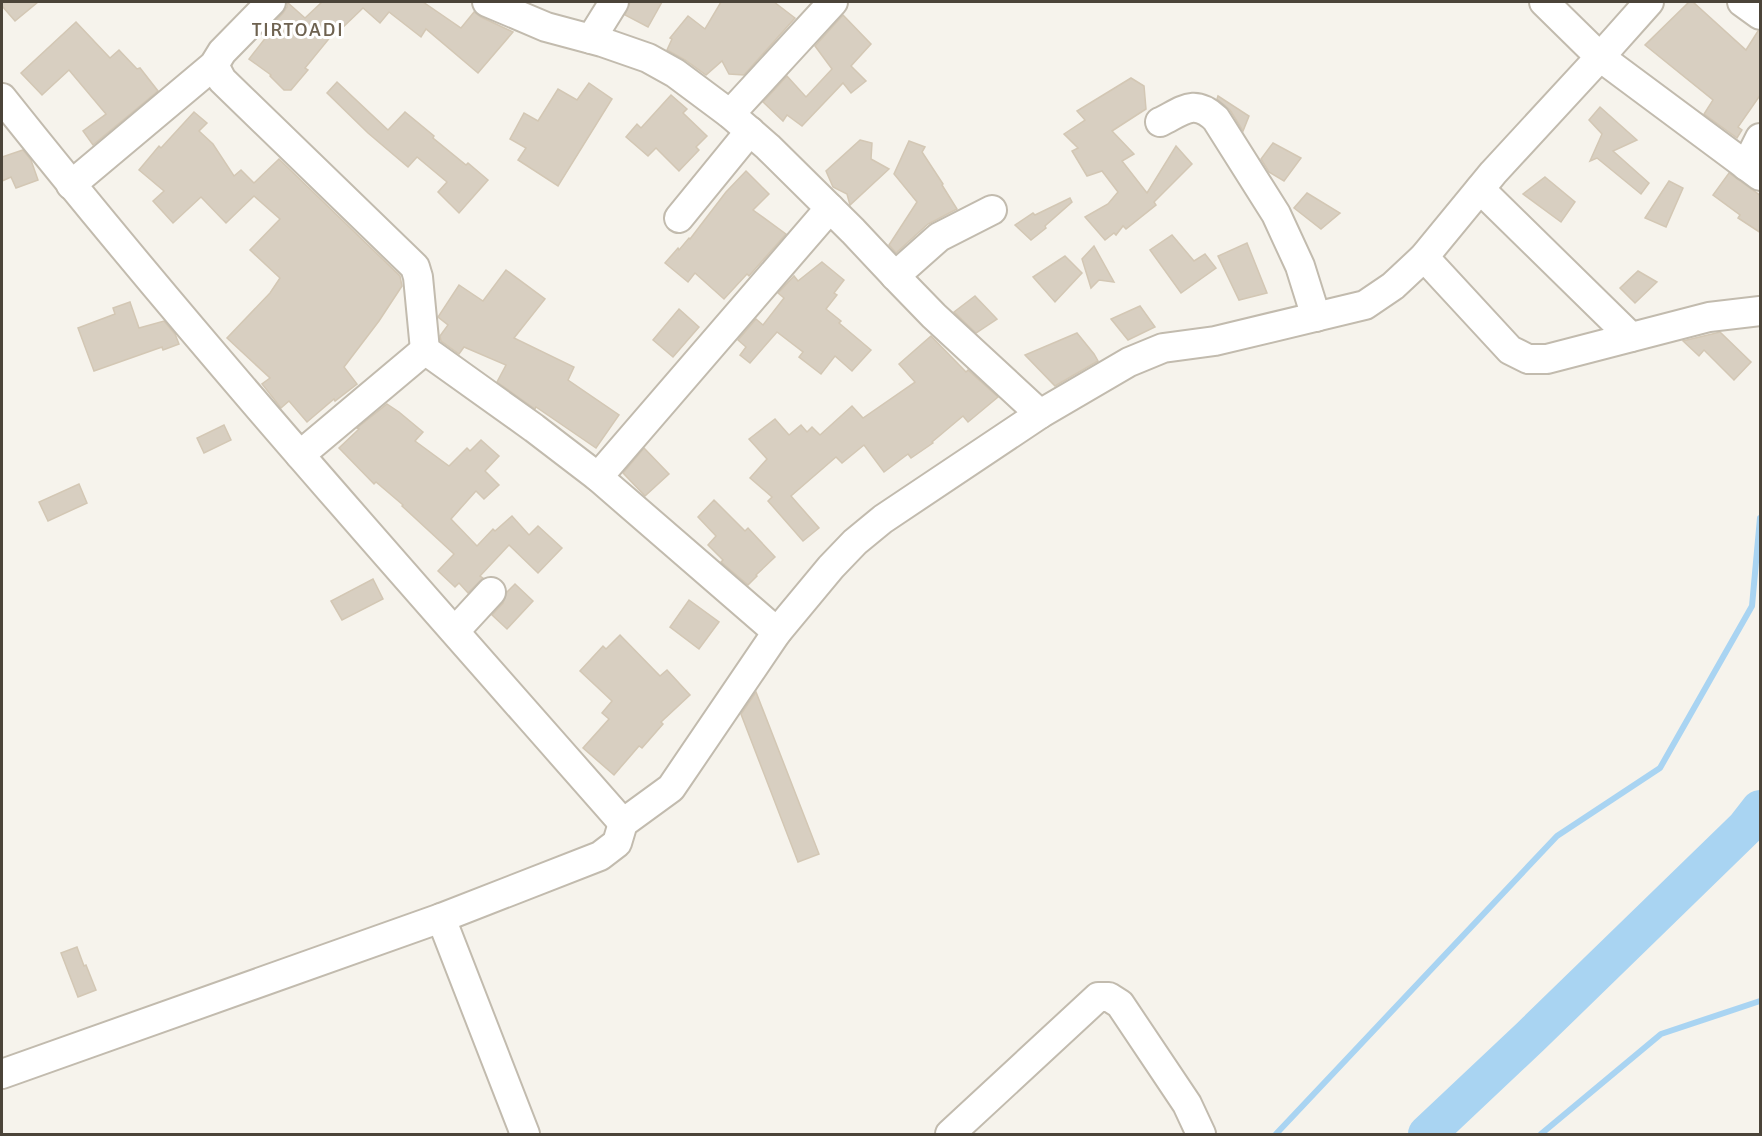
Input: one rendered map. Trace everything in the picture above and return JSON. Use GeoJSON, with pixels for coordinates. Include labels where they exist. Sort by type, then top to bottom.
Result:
{"type":"FeatureCollection","features":[{"type":"Feature","properties":{"kind":"street"},"geometry":{"type":"LineString","coordinates":[[487,2],[546,27],[648,58],[675,73],[740,123],[830,208],[942,323],[1040,414]]}},
{"type":"Feature","properties":{"kind":"street"},"geometry":{"type":"LineString","coordinates":[[591,39],[614,2]]}},
{"type":"Feature","properties":{"kind":"street"},"geometry":{"type":"LineString","coordinates":[[679,218],[740,123],[833,2]]}},
{"type":"Feature","properties":{"kind":"street"},"geometry":{"type":"LineString","coordinates":[[1544,2],[1600,57],[1753,171],[1761,138]]}},
{"type":"Feature","properties":{"kind":"street"},"geometry":{"type":"LineString","coordinates":[[2,1074],[441,918],[600,856],[617,843],[623,823],[671,788],[777,632],[831,567],[862,536],[883,519],[1040,414],[1129,362],[1163,348],[1215,341],[1365,304],[1393,286],[1424,257],[1480,189],[1648,2]]}},
{"type":"Feature","properties":{"kind":"street"},"geometry":{"type":"LineString","coordinates":[[1742,2],[1761,15]]}},
{"type":"Feature","properties":{"kind":"street"},"geometry":{"type":"LineString","coordinates":[[71,185],[214,65],[259,6]]}},
{"type":"Feature","properties":{"kind":"street"},"geometry":{"type":"LineString","coordinates":[[214,65],[222,80],[415,267],[425,350],[598,477],[777,632]]}},
{"type":"Feature","properties":{"kind":"street"},"geometry":{"type":"LineString","coordinates":[[2,98],[71,185],[300,455],[623,823]]}},
{"type":"Feature","properties":{"kind":"street"},"geometry":{"type":"LineString","coordinates":[[1161,122],[1192,107],[1203,108],[1216,119],[1276,214],[1300,266],[1316,317]]}},
{"type":"Feature","properties":{"kind":"street"},"geometry":{"type":"LineString","coordinates":[[1480,189],[1631,337]]}},
{"type":"Feature","properties":{"kind":"street"},"geometry":{"type":"LineString","coordinates":[[598,477],[830,208]]}},
{"type":"Feature","properties":{"kind":"street"},"geometry":{"type":"LineString","coordinates":[[895,276],[939,237],[992,210]]}},
{"type":"Feature","properties":{"kind":"street"},"geometry":{"type":"LineString","coordinates":[[1424,257],[1510,350],[1528,359],[1547,359],[1709,317],[1761,311]]}},
{"type":"Feature","properties":{"kind":"street"},"geometry":{"type":"LineString","coordinates":[[300,455],[425,350]]}},
{"type":"Feature","properties":{"kind":"street"},"geometry":{"type":"LineString","coordinates":[[455,631],[491,592]]}},
{"type":"Feature","properties":{"kind":"street"},"geometry":{"type":"LineString","coordinates":[[441,918],[525,1134]]}},
{"type":"Feature","properties":{"kind":"street"},"geometry":{"type":"LineString","coordinates":[[950,1134],[1098,997],[1109,997],[1120,1004],[1187,1104],[1201,1134]]}},
{"type":"Feature","properties":{"kind":"building"},"geometry":{"type":"Polygon","coordinates":[[[2,2],[38,2],[15,21],[2,6],[2,2]]]}},
{"type":"Feature","properties":{"kind":"building"},"geometry":{"type":"Polygon","coordinates":[[[287,2],[305,18],[322,2],[423,2],[461,28],[474,12],[513,32],[478,73],[426,29],[421,37],[389,12],[380,23],[363,8],[338,32],[336,30],[305,68],[308,70],[291,90],[284,90],[271,75],[249,59],[274,27],[272,25],[287,7],[287,2]]]}},
{"type":"Feature","properties":{"kind":"building"},"geometry":{"type":"Polygon","coordinates":[[[630,2],[662,2],[648,27],[625,15],[630,2]]]}},
{"type":"Feature","properties":{"kind":"building"},"geometry":{"type":"Polygon","coordinates":[[[721,2],[774,2],[795,18],[744,75],[729,74],[722,61],[706,75],[667,50],[672,39],[670,38],[688,16],[705,29],[721,2]]]}},
{"type":"Feature","properties":{"kind":"building"},"geometry":{"type":"Polygon","coordinates":[[[1689,2],[1693,2],[1746,50],[1758,31],[1761,31],[1761,94],[1738,127],[1742,130],[1737,138],[1704,114],[1713,100],[1645,45],[1689,2]]]}},
{"type":"Feature","properties":{"kind":"building"},"geometry":{"type":"Polygon","coordinates":[[[843,15],[871,44],[851,66],[866,81],[851,93],[843,83],[802,126],[787,115],[783,121],[763,102],[787,76],[806,97],[832,69],[815,46],[843,15]]]}},
{"type":"Feature","properties":{"kind":"building"},"geometry":{"type":"Polygon","coordinates":[[[76,22],[110,58],[119,50],[137,69],[140,68],[158,91],[93,145],[83,131],[106,114],[69,70],[42,95],[21,73],[76,22]]]}},
{"type":"Feature","properties":{"kind":"building"},"geometry":{"type":"Polygon","coordinates":[[[1131,78],[1144,86],[1146,109],[1112,131],[1134,154],[1122,161],[1147,193],[1176,146],[1192,164],[1154,202],[1156,205],[1126,229],[1123,226],[1116,235],[1114,233],[1105,240],[1085,217],[1108,204],[1118,192],[1102,171],[1087,176],[1072,151],[1078,148],[1064,134],[1085,120],[1077,111],[1131,78]]]}},
{"type":"Feature","properties":{"kind":"building"},"geometry":{"type":"Polygon","coordinates":[[[337,82],[388,130],[405,112],[434,136],[433,138],[488,180],[459,213],[438,192],[447,182],[417,157],[408,167],[368,133],[327,93],[337,82]]]}},
{"type":"Feature","properties":{"kind":"building"},"geometry":{"type":"Polygon","coordinates":[[[589,83],[612,99],[558,186],[518,160],[526,148],[510,139],[524,113],[538,121],[558,89],[577,100],[589,83]]]}},
{"type":"Feature","properties":{"kind":"building"},"geometry":{"type":"Polygon","coordinates":[[[671,95],[687,109],[683,113],[707,136],[696,147],[699,150],[679,171],[656,148],[648,156],[626,137],[637,124],[641,128],[671,95]]]}},
{"type":"Feature","properties":{"kind":"building"},"geometry":{"type":"Polygon","coordinates":[[[1218,96],[1249,116],[1243,131],[1230,110],[1217,99],[1218,96]]]}},
{"type":"Feature","properties":{"kind":"building"},"geometry":{"type":"Polygon","coordinates":[[[1600,107],[1637,140],[1613,151],[1649,183],[1641,194],[1597,158],[1590,161],[1602,134],[1589,120],[1600,107]]]}},
{"type":"Feature","properties":{"kind":"building"},"geometry":{"type":"Polygon","coordinates":[[[194,112],[207,123],[199,131],[213,144],[234,176],[241,170],[254,183],[279,159],[400,276],[402,286],[344,367],[357,384],[335,401],[334,399],[307,422],[289,401],[281,408],[262,384],[270,378],[227,338],[270,293],[280,278],[250,250],[280,219],[254,196],[226,223],[201,197],[173,223],[153,201],[164,191],[139,170],[159,146],[161,148],[194,112]]]}},
{"type":"Feature","properties":{"kind":"building"},"geometry":{"type":"Polygon","coordinates":[[[860,140],[872,143],[871,159],[889,169],[850,205],[847,194],[833,187],[826,171],[860,140]]]}},
{"type":"Feature","properties":{"kind":"building"},"geometry":{"type":"Polygon","coordinates":[[[909,141],[925,147],[922,152],[957,209],[928,224],[896,253],[889,245],[917,202],[894,174],[909,141]]]}},
{"type":"Feature","properties":{"kind":"building"},"geometry":{"type":"Polygon","coordinates":[[[1273,143],[1301,158],[1284,181],[1269,172],[1261,159],[1273,143]]]}},
{"type":"Feature","properties":{"kind":"building"},"geometry":{"type":"Polygon","coordinates":[[[23,150],[31,160],[38,180],[16,188],[11,177],[2,181],[2,157],[23,150]]]}},
{"type":"Feature","properties":{"kind":"building"},"geometry":{"type":"Polygon","coordinates":[[[746,171],[769,194],[753,210],[786,234],[749,276],[747,274],[724,299],[695,273],[688,282],[665,263],[678,248],[679,250],[690,239],[726,192],[746,171]]]}},
{"type":"Feature","properties":{"kind":"building"},"geometry":{"type":"Polygon","coordinates":[[[1729,173],[1761,196],[1761,233],[1738,218],[1740,215],[1713,195],[1729,173]]]}},
{"type":"Feature","properties":{"kind":"building"},"geometry":{"type":"Polygon","coordinates":[[[1545,177],[1575,202],[1561,222],[1523,194],[1545,177]]]}},
{"type":"Feature","properties":{"kind":"building"},"geometry":{"type":"Polygon","coordinates":[[[1669,181],[1683,188],[1666,227],[1645,218],[1669,181]]]}},
{"type":"Feature","properties":{"kind":"building"},"geometry":{"type":"Polygon","coordinates":[[[1307,193],[1340,213],[1321,229],[1294,208],[1307,193]]]}},
{"type":"Feature","properties":{"kind":"building"},"geometry":{"type":"Polygon","coordinates":[[[1070,198],[1072,202],[1031,240],[1015,225],[1033,213],[1035,215],[1070,198]]]}},
{"type":"Feature","properties":{"kind":"building"},"geometry":{"type":"Polygon","coordinates":[[[1172,235],[1194,261],[1205,254],[1216,268],[1181,293],[1150,250],[1172,235]]]}},
{"type":"Feature","properties":{"kind":"building"},"geometry":{"type":"Polygon","coordinates":[[[1247,243],[1267,293],[1239,300],[1218,256],[1247,243]]]}},
{"type":"Feature","properties":{"kind":"building"},"geometry":{"type":"Polygon","coordinates":[[[1094,246],[1114,282],[1099,280],[1091,288],[1082,259],[1094,246]]]}},
{"type":"Feature","properties":{"kind":"building"},"geometry":{"type":"Polygon","coordinates":[[[1065,256],[1082,273],[1055,302],[1033,277],[1065,256]]]}},
{"type":"Feature","properties":{"kind":"building"},"geometry":{"type":"Polygon","coordinates":[[[822,262],[844,280],[834,293],[837,295],[826,309],[871,350],[852,371],[835,356],[821,374],[799,357],[803,352],[777,332],[750,363],[740,355],[746,347],[738,340],[756,319],[763,325],[784,298],[778,293],[794,276],[798,281],[822,262]]]}},
{"type":"Feature","properties":{"kind":"building"},"geometry":{"type":"Polygon","coordinates":[[[506,270],[545,299],[514,338],[574,367],[568,380],[619,415],[596,448],[497,382],[506,365],[464,347],[459,354],[441,341],[440,336],[448,325],[438,317],[459,285],[483,301],[506,270]]]}},
{"type":"Feature","properties":{"kind":"building"},"geometry":{"type":"Polygon","coordinates":[[[1638,271],[1657,282],[1635,303],[1620,288],[1638,271]]]}},
{"type":"Feature","properties":{"kind":"building"},"geometry":{"type":"Polygon","coordinates":[[[975,296],[997,319],[976,333],[954,312],[975,296]]]}},
{"type":"Feature","properties":{"kind":"building"},"geometry":{"type":"Polygon","coordinates":[[[130,302],[139,328],[164,321],[175,334],[179,344],[163,350],[162,347],[94,371],[78,328],[115,314],[113,308],[130,302]]]}},
{"type":"Feature","properties":{"kind":"building"},"geometry":{"type":"Polygon","coordinates":[[[1140,306],[1155,327],[1128,340],[1111,319],[1140,306]]]}},
{"type":"Feature","properties":{"kind":"building"},"geometry":{"type":"Polygon","coordinates":[[[679,309],[699,327],[673,357],[653,340],[679,309]]]}},
{"type":"Feature","properties":{"kind":"building"},"geometry":{"type":"Polygon","coordinates":[[[1720,332],[1751,362],[1734,380],[1704,350],[1699,356],[1683,341],[1720,332]]]}},
{"type":"Feature","properties":{"kind":"building"},"geometry":{"type":"Polygon","coordinates":[[[1077,333],[1098,361],[1055,386],[1025,355],[1077,333]]]}},
{"type":"Feature","properties":{"kind":"building"},"geometry":{"type":"Polygon","coordinates":[[[931,336],[966,372],[968,370],[998,397],[968,422],[963,416],[933,443],[911,458],[908,454],[884,472],[864,445],[842,463],[836,457],[791,496],[819,528],[803,541],[768,501],[772,497],[750,478],[767,459],[749,439],[775,419],[789,435],[801,425],[807,432],[812,427],[820,435],[852,406],[863,418],[915,382],[899,364],[931,336]]]}},
{"type":"Feature","properties":{"kind":"building"},"geometry":{"type":"Polygon","coordinates":[[[387,404],[423,432],[415,441],[449,466],[467,448],[470,451],[481,440],[499,456],[485,471],[499,485],[484,499],[476,491],[451,519],[477,546],[493,529],[495,531],[512,516],[529,535],[538,526],[562,548],[538,573],[509,545],[480,576],[483,578],[468,593],[459,583],[455,587],[438,571],[454,554],[403,505],[376,482],[374,484],[339,448],[359,429],[357,428],[387,404]]]}},
{"type":"Feature","properties":{"kind":"building"},"geometry":{"type":"Polygon","coordinates":[[[224,425],[231,440],[204,453],[197,438],[224,425]]]}},
{"type":"Feature","properties":{"kind":"building"},"geometry":{"type":"Polygon","coordinates":[[[644,448],[669,474],[645,496],[623,473],[644,448]]]}},
{"type":"Feature","properties":{"kind":"building"},"geometry":{"type":"Polygon","coordinates":[[[79,484],[87,503],[48,521],[39,502],[79,484]]]}},
{"type":"Feature","properties":{"kind":"building"},"geometry":{"type":"Polygon","coordinates":[[[714,500],[745,531],[748,528],[775,557],[748,585],[721,562],[723,560],[708,545],[716,536],[698,517],[714,500]]]}},
{"type":"Feature","properties":{"kind":"building"},"geometry":{"type":"Polygon","coordinates":[[[373,579],[383,599],[342,620],[331,601],[373,579]]]}},
{"type":"Feature","properties":{"kind":"building"},"geometry":{"type":"Polygon","coordinates":[[[515,584],[533,601],[507,629],[492,615],[515,584]]]}},
{"type":"Feature","properties":{"kind":"building"},"geometry":{"type":"Polygon","coordinates":[[[689,600],[719,622],[699,649],[670,627],[689,600]]]}},
{"type":"Feature","properties":{"kind":"building"},"geometry":{"type":"Polygon","coordinates":[[[620,635],[660,676],[667,670],[690,695],[661,722],[663,724],[642,748],[639,746],[614,775],[583,748],[609,719],[602,713],[612,701],[580,671],[603,646],[606,649],[620,635]]]}},
{"type":"Feature","properties":{"kind":"building"},"geometry":{"type":"Polygon","coordinates":[[[756,692],[819,854],[798,862],[741,714],[756,692]]]}},
{"type":"Feature","properties":{"kind":"building"},"geometry":{"type":"Polygon","coordinates":[[[77,947],[96,990],[78,997],[61,953],[77,947]]]}},
{"type":"Feature","properties":{"kind":"waterway"},"geometry":{"type":"LineString","coordinates":[[1276,1134],[1557,836],[1660,768],[1752,606],[1760,518]]}},
{"type":"Feature","properties":{"kind":"waterway"},"geometry":{"type":"LineString","coordinates":[[1427,1134],[1746,827],[1760,809]]}},
{"type":"Feature","properties":{"kind":"waterway"},"geometry":{"type":"LineString","coordinates":[[1541,1134],[1661,1034],[1760,1001]]}},
{"type":"Feature","properties":{"kind":"district","name":"TIRTOADI"},"geometry":{"type":"Point","coordinates":[298,29]}}]}
